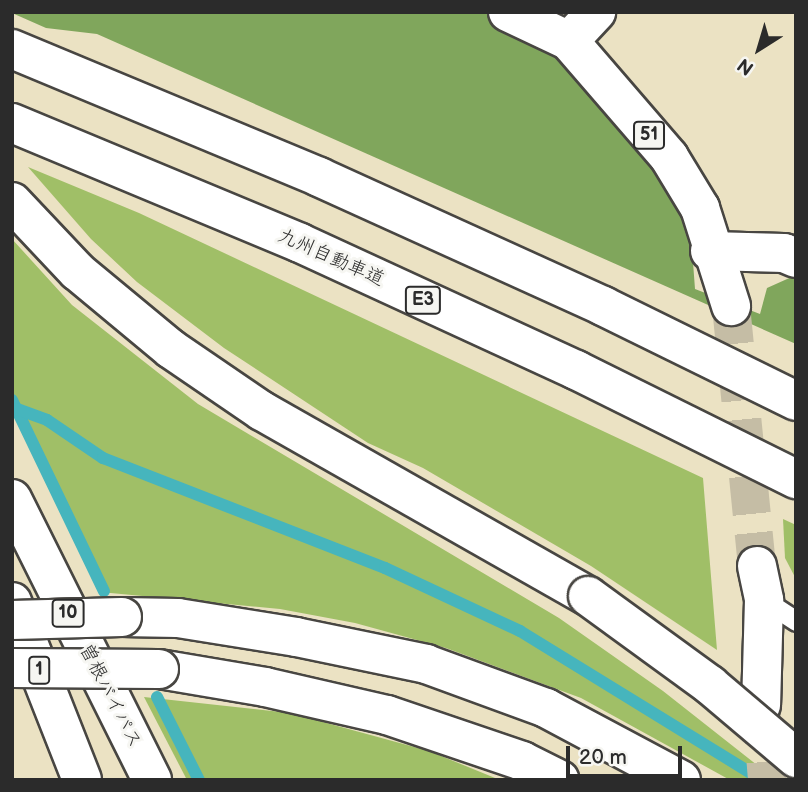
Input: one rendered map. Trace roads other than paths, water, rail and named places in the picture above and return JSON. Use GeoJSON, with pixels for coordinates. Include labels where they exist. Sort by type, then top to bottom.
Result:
{"type":"FeatureCollection","features":[{"type":"Feature","properties":{"kind":"main road","name":"51"},"geometry":{"type":"LineString","coordinates":[[508,12],[569,41],[668,157],[700,208],[710,251],[731,306]]}},
{"type":"Feature","properties":{"kind":"main road"},"geometry":{"type":"LineString","coordinates":[[569,41],[596,12]]}},
{"type":"Feature","properties":{"kind":"main road"},"geometry":{"type":"LineString","coordinates":[[12,48],[319,177],[603,306],[796,387]]}},
{"type":"Feature","properties":{"kind":"main road","name":"九州自動車道"},"geometry":{"type":"LineString","coordinates":[[28,130],[300,243],[576,370],[796,479]]}},
{"type":"Feature","properties":{"kind":"main road"},"geometry":{"type":"LineString","coordinates":[[12,202],[77,271],[183,356],[344,459],[588,596],[710,685],[796,758]]}},
{"type":"Feature","properties":{"kind":"main road"},"geometry":{"type":"LineString","coordinates":[[710,251],[784,253],[796,258]]}},
{"type":"Feature","properties":{"kind":"main road"},"geometry":{"type":"LineString","coordinates":[[603,306],[796,401]]}},
{"type":"Feature","properties":{"kind":"main road","name":"曽根バイパス"},"geometry":{"type":"LineString","coordinates":[[12,499],[152,780]]}},
{"type":"Feature","properties":{"kind":"main road"},"geometry":{"type":"LineString","coordinates":[[760,583],[761,705]]}},
{"type":"Feature","properties":{"kind":"main road","name":"1"},"geometry":{"type":"LineString","coordinates":[[12,602],[82,780]]}},
{"type":"Feature","properties":{"kind":"main road"},"geometry":{"type":"LineString","coordinates":[[12,620],[178,618],[283,635],[426,664],[546,708],[681,780]]}},
{"type":"Feature","properties":{"kind":"main road"},"geometry":{"type":"LineString","coordinates":[[12,668],[159,669],[265,687],[387,715],[522,761],[560,780]]}},
{"type":"Feature","properties":{"kind":"lane"},"geometry":{"type":"LineString","coordinates":[[760,583],[796,621]]}},
{"type":"Feature","properties":{"kind":"waterway"},"geometry":{"type":"LineString","coordinates":[[12,400],[104,591]]}},
{"type":"Feature","properties":{"kind":"waterway"},"geometry":{"type":"LineString","coordinates":[[17,409],[47,420],[103,458],[385,568],[520,631],[762,780]]}},
{"type":"Feature","properties":{"kind":"waterway"},"geometry":{"type":"LineString","coordinates":[[157,697],[199,780]]}},
{"type":"Feature","properties":{"kind":"tunnel"},"geometry":{"type":"LineString","coordinates":[[731,306],[757,566]]}},
{"type":"Feature","properties":{"kind":"tunnel"},"geometry":{"type":"LineString","coordinates":[[761,705],[767,780]]}}]}
